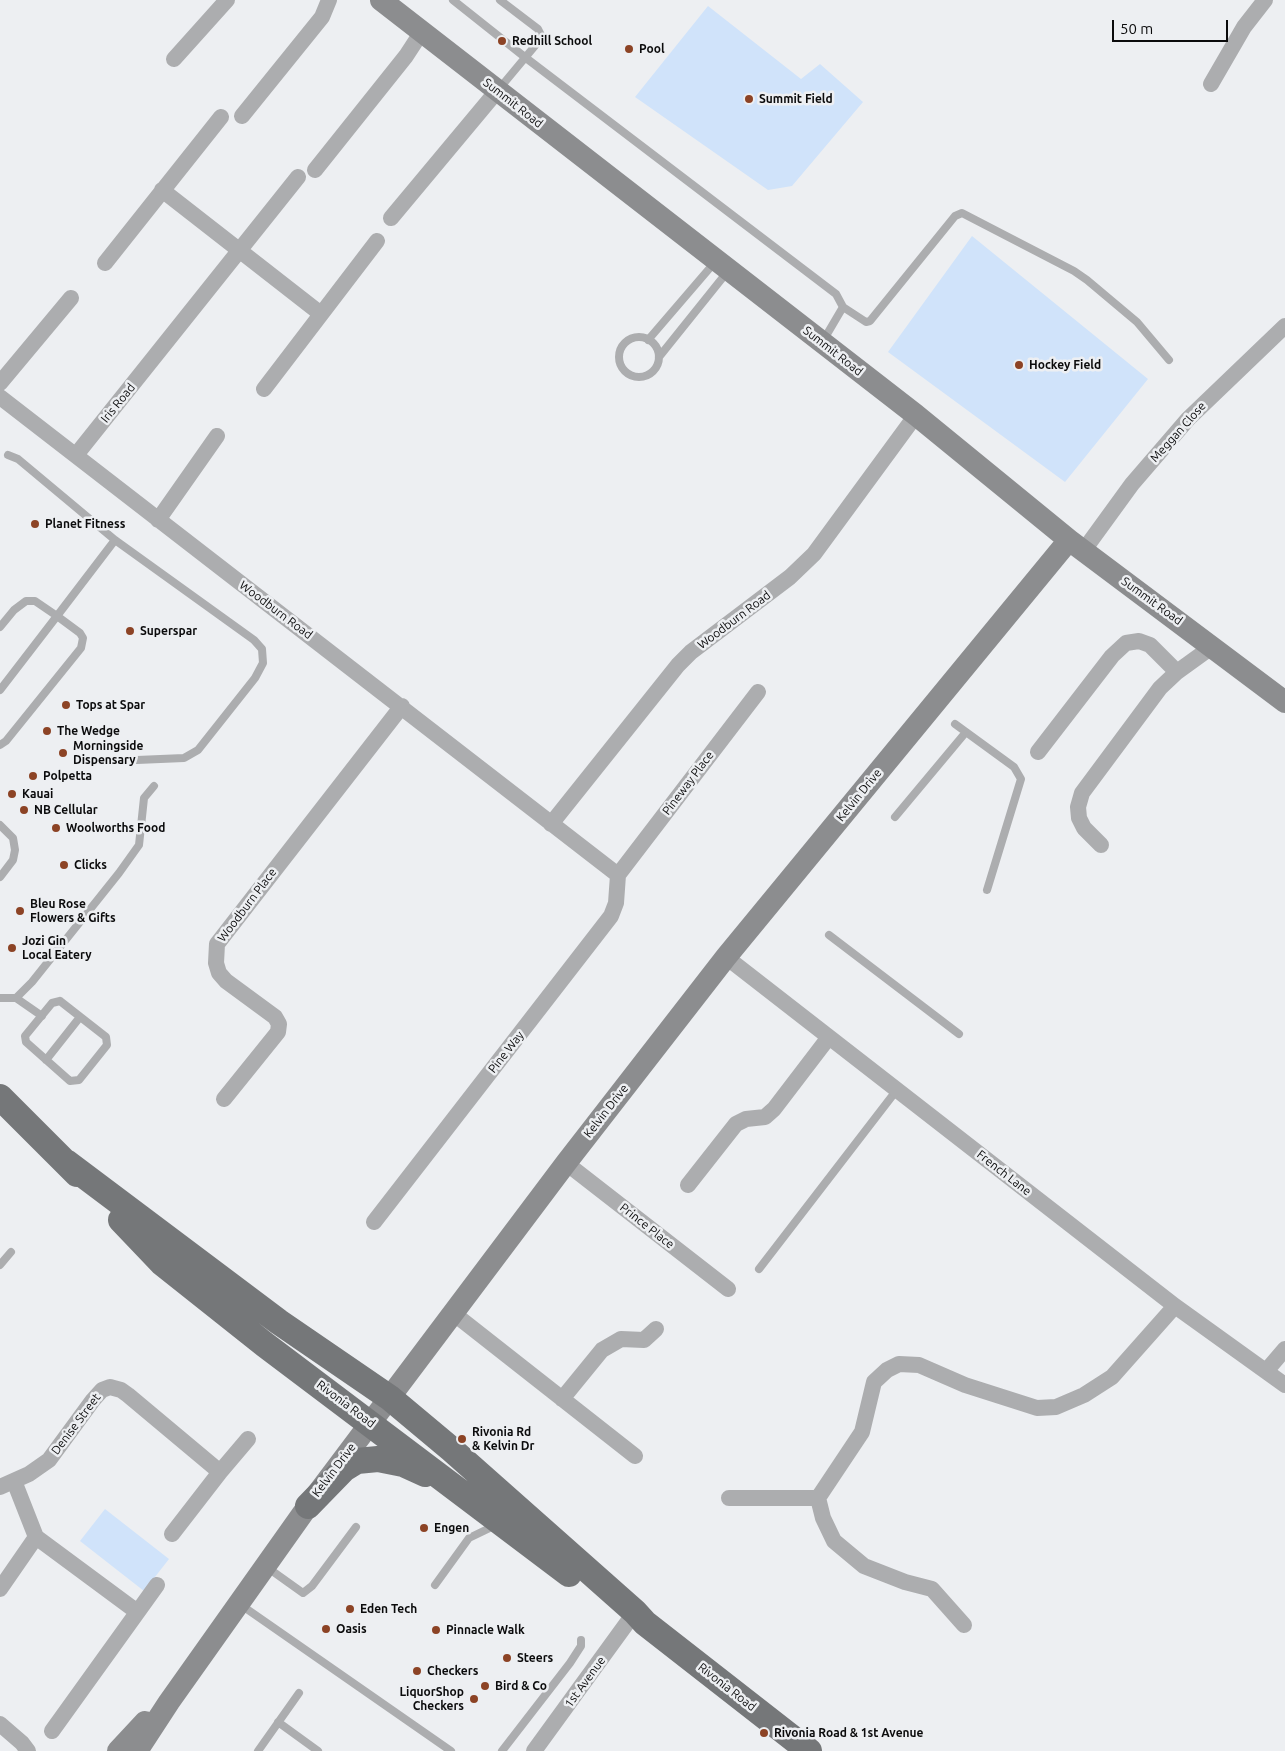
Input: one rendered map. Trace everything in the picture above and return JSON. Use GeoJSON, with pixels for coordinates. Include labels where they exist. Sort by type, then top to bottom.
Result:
{"type":"FeatureCollection","features":[{"type":"Feature","properties":{"kind":"main road","name":"Summit Road"},"geometry":{"type":"LineString","coordinates":[[380,0],[916,415],[1076,545],[1213,646],[1285,702]]}},
{"type":"Feature","properties":{"kind":"main road","name":"Kelvin Drive"},"geometry":{"type":"LineString","coordinates":[[137,1751],[169,1702],[370,1422],[566,1163],[726,957],[1076,545]]}},
{"type":"Feature","properties":{"kind":"main road","name":"Rivonia Road"},"geometry":{"type":"LineString","coordinates":[[0,1097],[66,1162],[162,1262],[264,1344],[370,1422],[500,1523],[637,1618],[809,1751]]}},
{"type":"Feature","properties":{"kind":"main road","name":"Rivonia Road"},"geometry":{"type":"LineString","coordinates":[[66,1162],[279,1322],[390,1398],[451,1449],[637,1618]]}},
{"type":"Feature","properties":{"kind":"main road"},"geometry":{"type":"LineString","coordinates":[[308,1506],[344,1469],[356,1461],[366,1458],[402,1464],[455,1487]]}},
{"type":"Feature","properties":{"kind":"main road","name":"Kelvin Drive"},"geometry":{"type":"LineString","coordinates":[[118,1751],[129,1738],[169,1702]]}},
{"type":"Feature","properties":{"kind":"street"},"geometry":{"type":"LineString","coordinates":[[174,59],[227,0]]}},
{"type":"Feature","properties":{"kind":"street"},"geometry":{"type":"LineString","coordinates":[[242,116],[322,17],[329,0]]}},
{"type":"Feature","properties":{"kind":"street"},"geometry":{"type":"LineString","coordinates":[[1210,84],[1244,27],[1265,0]]}},
{"type":"Feature","properties":{"kind":"street"},"geometry":{"type":"LineString","coordinates":[[315,170],[406,56],[422,33]]}},
{"type":"Feature","properties":{"kind":"street"},"geometry":{"type":"LineString","coordinates":[[392,218],[477,112],[497,91]]}},
{"type":"Feature","properties":{"kind":"street"},"geometry":{"type":"LineString","coordinates":[[105,263],[221,117]]}},
{"type":"Feature","properties":{"kind":"street","name":"Iris Road"},"geometry":{"type":"LineString","coordinates":[[76,455],[298,177]]}},
{"type":"Feature","properties":{"kind":"street"},"geometry":{"type":"LineString","coordinates":[[162,190],[321,314]]}},
{"type":"Feature","properties":{"kind":"street"},"geometry":{"type":"LineString","coordinates":[[264,389],[377,241]]}},
{"type":"Feature","properties":{"kind":"street"},"geometry":{"type":"LineString","coordinates":[[0,382],[72,298]]}},
{"type":"Feature","properties":{"kind":"street","name":"Meggan Close"},"geometry":{"type":"LineString","coordinates":[[1076,545],[1188,419],[1285,326]]}},
{"type":"Feature","properties":{"kind":"street","name":"Woodburn Road"},"geometry":{"type":"LineString","coordinates":[[0,397],[402,706],[618,875]]}},
{"type":"Feature","properties":{"kind":"street","name":"Woodburn Road"},"geometry":{"type":"LineString","coordinates":[[552,824],[678,665],[691,652],[790,577],[814,554],[916,415]]}},
{"type":"Feature","properties":{"kind":"street"},"geometry":{"type":"LineString","coordinates":[[158,520],[217,436]]}},
{"type":"Feature","properties":{"kind":"street"},"geometry":{"type":"LineString","coordinates":[[1038,752],[1112,656],[1126,642],[1139,641],[1150,645],[1177,672]]}},
{"type":"Feature","properties":{"kind":"street"},"geometry":{"type":"LineString","coordinates":[[1101,845],[1084,828],[1079,818],[1078,807],[1082,793],[1160,688],[1177,672],[1213,646]]}},
{"type":"Feature","properties":{"kind":"street","name":"Pineway Place"},"geometry":{"type":"LineString","coordinates":[[618,875],[758,692]]}},
{"type":"Feature","properties":{"kind":"street","name":"Woodburn Place"},"geometry":{"type":"LineString","coordinates":[[224,1099],[278,1032],[279,1024],[275,1016],[226,982],[219,973],[216,963],[217,944],[402,706]]}},
{"type":"Feature","properties":{"kind":"street","name":"Pine Way"},"geometry":{"type":"LineString","coordinates":[[374,1222],[611,916],[616,903],[618,875]]}},
{"type":"Feature","properties":{"kind":"street","name":"French Lane"},"geometry":{"type":"LineString","coordinates":[[726,957],[1175,1306],[1285,1384]]}},
{"type":"Feature","properties":{"kind":"street"},"geometry":{"type":"LineString","coordinates":[[688,1184],[736,1124],[746,1119],[765,1117],[774,1110],[829,1037]]}},
{"type":"Feature","properties":{"kind":"street","name":"Prince Place"},"geometry":{"type":"LineString","coordinates":[[566,1163],[728,1289]]}},
{"type":"Feature","properties":{"kind":"street"},"geometry":{"type":"LineString","coordinates":[[964,1625],[932,1589],[905,1582],[864,1566],[834,1541],[823,1518],[818,1498],[862,1432],[874,1382],[887,1370],[899,1364],[919,1365],[965,1385],[1037,1408],[1056,1407],[1084,1395],[1112,1377],[1175,1306]]}},
{"type":"Feature","properties":{"kind":"street"},"geometry":{"type":"LineString","coordinates":[[453,1313],[635,1456]]}},
{"type":"Feature","properties":{"kind":"street"},"geometry":{"type":"LineString","coordinates":[[562,1400],[602,1350],[621,1339],[644,1340],[656,1329]]}},
{"type":"Feature","properties":{"kind":"street"},"geometry":{"type":"LineString","coordinates":[[1267,1370],[1285,1349]]}},
{"type":"Feature","properties":{"kind":"street","name":"Denise Street"},"geometry":{"type":"LineString","coordinates":[[7,1484],[29,1474],[49,1460],[93,1400],[102,1390],[110,1387],[121,1390],[128,1395],[220,1472]]}},
{"type":"Feature","properties":{"kind":"street"},"geometry":{"type":"LineString","coordinates":[[172,1534],[248,1439]]}},
{"type":"Feature","properties":{"kind":"street"},"geometry":{"type":"LineString","coordinates":[[7,1484],[36,1537],[136,1611]]}},
{"type":"Feature","properties":{"kind":"street"},"geometry":{"type":"LineString","coordinates":[[729,1498],[818,1498]]}},
{"type":"Feature","properties":{"kind":"street"},"geometry":{"type":"LineString","coordinates":[[0,1589],[36,1537]]}},
{"type":"Feature","properties":{"kind":"street"},"geometry":{"type":"LineString","coordinates":[[52,1731],[136,1611],[157,1585]]}},
{"type":"Feature","properties":{"kind":"street","name":"1st Avenue"},"geometry":{"type":"LineString","coordinates":[[534,1751],[637,1618]]}},
{"type":"Feature","properties":{"kind":"street"},"geometry":{"type":"LineString","coordinates":[[0,1724],[22,1743],[28,1751]]}},
{"type":"Feature","properties":{"kind":"lane"},"geometry":{"type":"LineString","coordinates":[[453,0],[526,58],[836,294],[843,307],[866,322],[870,321],[955,216],[962,213],[1067,266],[1087,280],[1137,322],[1157,343],[1169,360]]}},
{"type":"Feature","properties":{"kind":"lane"},"geometry":{"type":"LineString","coordinates":[[497,91],[539,42],[541,32],[500,0]]}},
{"type":"Feature","properties":{"kind":"lane"},"geometry":{"type":"LineString","coordinates":[[648,340],[722,265]]}},
{"type":"Feature","properties":{"kind":"lane"},"geometry":{"type":"LineString","coordinates":[[659,357],[658,350],[648,340],[635,338],[623,345],[619,358],[624,371],[636,377],[643,377],[654,370],[659,357],[722,265]]}},
{"type":"Feature","properties":{"kind":"lane"},"geometry":{"type":"LineString","coordinates":[[822,343],[843,307]]}},
{"type":"Feature","properties":{"kind":"lane"},"geometry":{"type":"LineString","coordinates":[[8,455],[18,459],[115,540],[254,640],[262,648],[264,654],[260,669],[255,678],[198,750],[184,758],[137,760]]}},
{"type":"Feature","properties":{"kind":"lane"},"geometry":{"type":"LineString","coordinates":[[0,690],[115,540]]}},
{"type":"Feature","properties":{"kind":"lane"},"geometry":{"type":"LineString","coordinates":[[0,627],[14,610],[26,601],[35,601],[82,635],[83,642],[78,652],[6,741],[0,745]]}},
{"type":"Feature","properties":{"kind":"lane"},"geometry":{"type":"LineString","coordinates":[[955,724],[1014,767],[1021,779],[987,890]]}},
{"type":"Feature","properties":{"kind":"lane"},"geometry":{"type":"LineString","coordinates":[[896,818],[966,732]]}},
{"type":"Feature","properties":{"kind":"lane"},"geometry":{"type":"LineString","coordinates":[[16,998],[32,982],[134,852],[141,835],[144,798],[154,786]]}},
{"type":"Feature","properties":{"kind":"lane"},"geometry":{"type":"LineString","coordinates":[[0,825],[13,838],[15,850],[14,860],[0,877]]}},
{"type":"Feature","properties":{"kind":"lane"},"geometry":{"type":"LineString","coordinates":[[829,934],[900,991],[960,1034]]}},
{"type":"Feature","properties":{"kind":"lane"},"geometry":{"type":"LineString","coordinates":[[0,998],[16,998],[42,1016]]}},
{"type":"Feature","properties":{"kind":"lane"},"geometry":{"type":"LineString","coordinates":[[60,1000],[106,1037],[107,1045],[79,1080],[70,1081],[26,1042],[25,1036],[42,1016],[52,1003],[60,1000]]}},
{"type":"Feature","properties":{"kind":"lane"},"geometry":{"type":"LineString","coordinates":[[46,1060],[80,1017]]}},
{"type":"Feature","properties":{"kind":"lane"},"geometry":{"type":"LineString","coordinates":[[759,1269],[896,1091]]}},
{"type":"Feature","properties":{"kind":"lane"},"geometry":{"type":"LineString","coordinates":[[0,1265],[11,1252]]}},
{"type":"Feature","properties":{"kind":"lane"},"geometry":{"type":"LineString","coordinates":[[434,1585],[469,1538],[500,1523]]}},
{"type":"Feature","properties":{"kind":"lane"},"geometry":{"type":"LineString","coordinates":[[266,1567],[303,1593],[312,1586],[356,1527]]}},
{"type":"Feature","properties":{"kind":"lane"},"geometry":{"type":"LineString","coordinates":[[240,1604],[451,1751]]}},
{"type":"Feature","properties":{"kind":"lane"},"geometry":{"type":"LineString","coordinates":[[502,1751],[570,1663],[581,1646],[581,1640]]}},
{"type":"Feature","properties":{"kind":"lane"},"geometry":{"type":"LineString","coordinates":[[258,1751],[299,1693]]}},
{"type":"Feature","properties":{"kind":"lane"},"geometry":{"type":"LineString","coordinates":[[278,1722],[318,1751]]}},
{"type":"Feature","properties":{"kind":"shaded area","name":"Summit Field"},"geometry":{"type":"Polygon","coordinates":[[[708,6],[801,79],[820,64],[863,102],[792,186],[768,190],[635,97],[708,6]]]}},
{"type":"Feature","properties":{"kind":"shaded area","name":"Hockey Field"},"geometry":{"type":"Polygon","coordinates":[[[972,236],[1148,379],[1065,482],[888,352],[972,236]]]}},
{"type":"Feature","properties":{"kind":"shaded area"},"geometry":{"type":"Polygon","coordinates":[[[105,1509],[169,1559],[144,1591],[80,1541],[105,1509]]]}},
{"type":"Feature","properties":{"kind":"place","name":"Redhill School"},"geometry":{"type":"Point","coordinates":[502,41]}},
{"type":"Feature","properties":{"kind":"place","name":"Pool"},"geometry":{"type":"Point","coordinates":[629,49]}},
{"type":"Feature","properties":{"kind":"place","name":"Summit Field"},"geometry":{"type":"Point","coordinates":[749,99]}},
{"type":"Feature","properties":{"kind":"place","name":"Hockey Field"},"geometry":{"type":"Point","coordinates":[1019,365]}},
{"type":"Feature","properties":{"kind":"place","name":"Planet Fitness"},"geometry":{"type":"Point","coordinates":[35,524]}},
{"type":"Feature","properties":{"kind":"place","name":"Superspar"},"geometry":{"type":"Point","coordinates":[130,631]}},
{"type":"Feature","properties":{"kind":"place","name":"Tops at Spar"},"geometry":{"type":"Point","coordinates":[66,705]}},
{"type":"Feature","properties":{"kind":"place","name":"The Wedge"},"geometry":{"type":"Point","coordinates":[47,731]}},
{"type":"Feature","properties":{"kind":"place","name":"Morningside Dispensary"},"geometry":{"type":"Point","coordinates":[63,753]}},
{"type":"Feature","properties":{"kind":"place","name":"Polpetta"},"geometry":{"type":"Point","coordinates":[33,776]}},
{"type":"Feature","properties":{"kind":"place","name":"Kauai"},"geometry":{"type":"Point","coordinates":[12,794]}},
{"type":"Feature","properties":{"kind":"place","name":"NB Cellular"},"geometry":{"type":"Point","coordinates":[24,810]}},
{"type":"Feature","properties":{"kind":"place","name":"Woolworths Food"},"geometry":{"type":"Point","coordinates":[56,828]}},
{"type":"Feature","properties":{"kind":"place","name":"Clicks"},"geometry":{"type":"Point","coordinates":[64,865]}},
{"type":"Feature","properties":{"kind":"place","name":"Bleu Rose Flowers & Gifts"},"geometry":{"type":"Point","coordinates":[20,911]}},
{"type":"Feature","properties":{"kind":"place","name":"Jozi Gin Local Eatery"},"geometry":{"type":"Point","coordinates":[12,948]}},
{"type":"Feature","properties":{"kind":"place","name":"Rivonia Rd & Kelvin Dr"},"geometry":{"type":"Point","coordinates":[462,1439]}},
{"type":"Feature","properties":{"kind":"place","name":"Engen"},"geometry":{"type":"Point","coordinates":[424,1528]}},
{"type":"Feature","properties":{"kind":"place","name":"Eden Tech"},"geometry":{"type":"Point","coordinates":[350,1609]}},
{"type":"Feature","properties":{"kind":"place","name":"Oasis"},"geometry":{"type":"Point","coordinates":[326,1629]}},
{"type":"Feature","properties":{"kind":"place","name":"Pinnacle Walk"},"geometry":{"type":"Point","coordinates":[436,1630]}},
{"type":"Feature","properties":{"kind":"place","name":"Steers"},"geometry":{"type":"Point","coordinates":[507,1658]}},
{"type":"Feature","properties":{"kind":"place","name":"Checkers"},"geometry":{"type":"Point","coordinates":[417,1671]}},
{"type":"Feature","properties":{"kind":"place","name":"Bird & Co"},"geometry":{"type":"Point","coordinates":[485,1686]}},
{"type":"Feature","properties":{"kind":"place","name":"LiquorShop Checkers"},"geometry":{"type":"Point","coordinates":[474,1699]}},
{"type":"Feature","properties":{"kind":"place","name":"Rivonia Road & 1st Avenue"},"geometry":{"type":"Point","coordinates":[764,1733]}}]}
